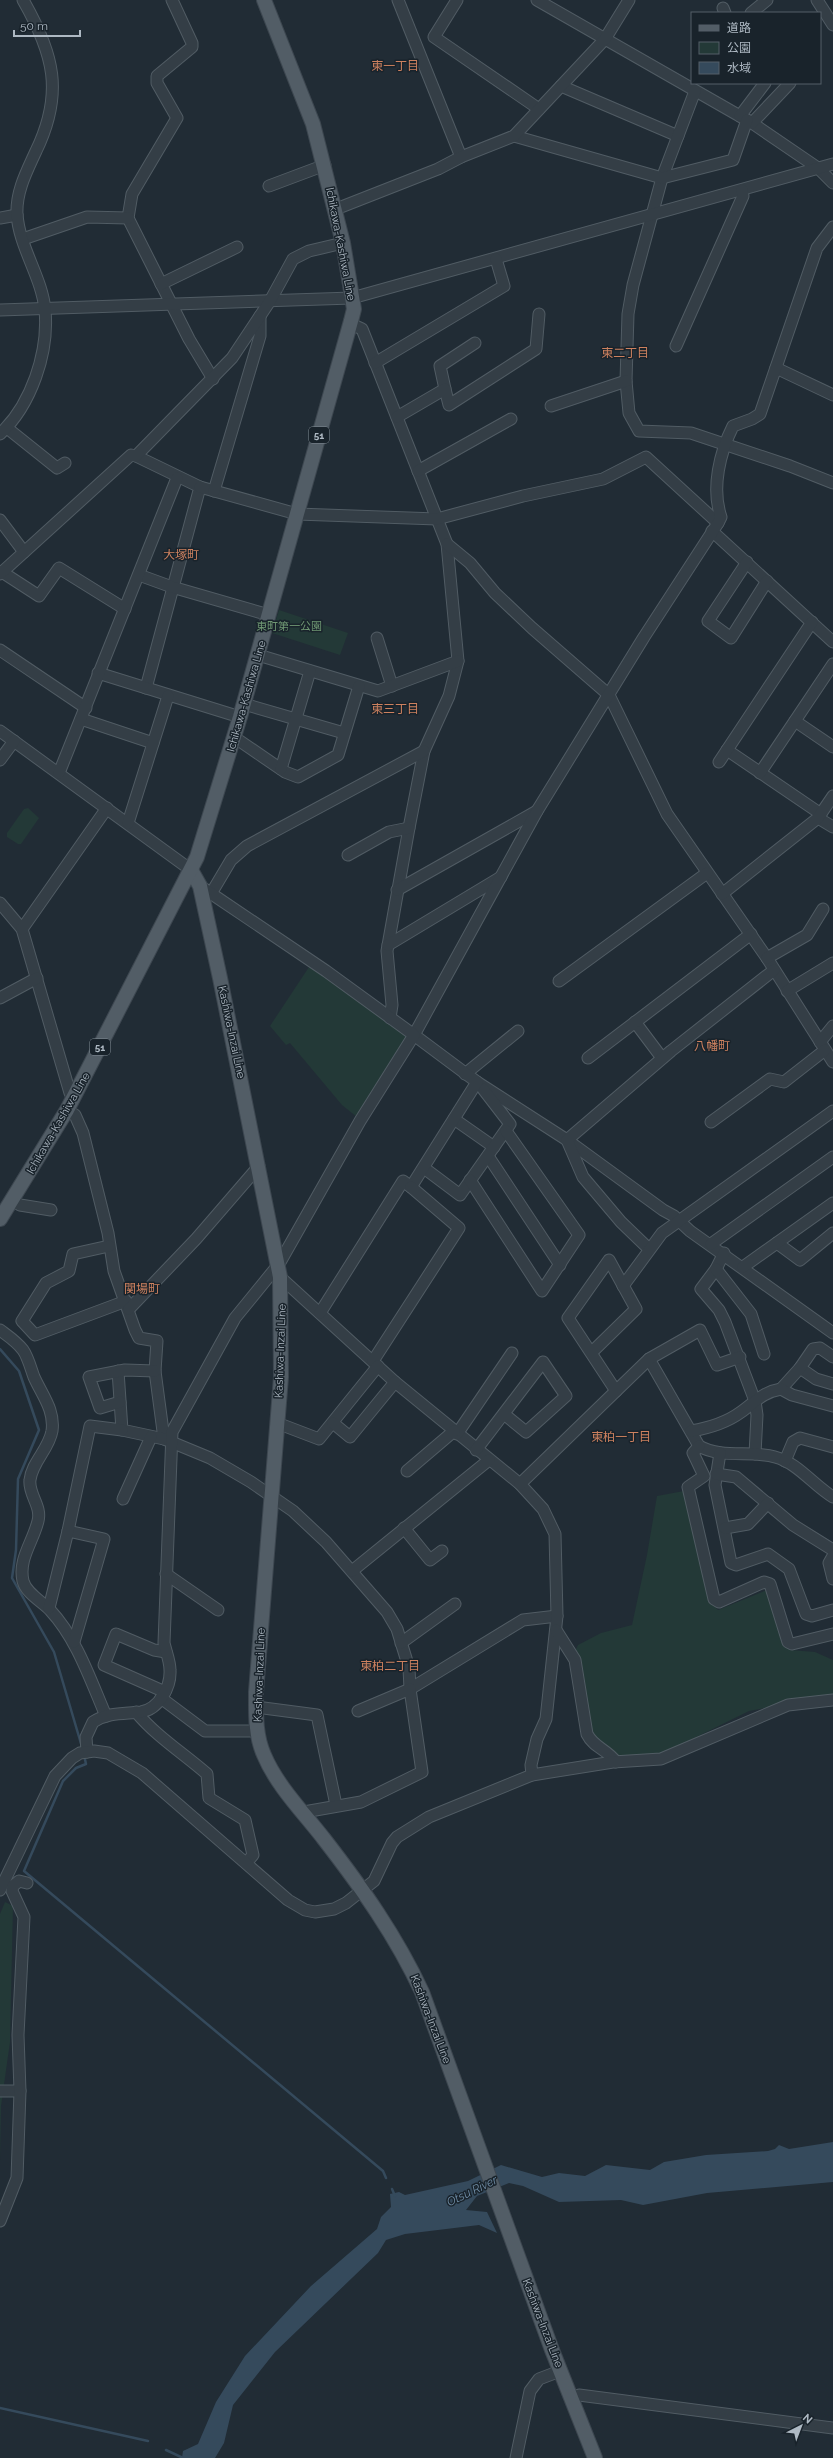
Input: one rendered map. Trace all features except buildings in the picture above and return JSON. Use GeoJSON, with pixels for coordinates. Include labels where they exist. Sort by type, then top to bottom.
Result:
{"type":"FeatureCollection","features":[{"type":"Feature","properties":{"kind":"main road","name":"Ichikawa-Kashiwa Line"},"geometry":{"type":"LineString","coordinates":[[1,1215],[12,1200],[75,1096],[191,870],[205,833],[244,704],[354,309],[343,243],[325,165],[313,124],[264,0]]}},
{"type":"Feature","properties":{"kind":"main road","name":"Kashiwa-Inzai Line"},"geometry":{"type":"LineString","coordinates":[[191,870],[206,889],[280,1271],[282,1343],[256,1707],[257,1731],[264,1755],[271,1767],[363,1890],[394,1938],[422,1992],[481,2158],[560,2371],[595,2458]]}},
{"type":"Feature","properties":{"kind":"street"},"geometry":{"type":"LineString","coordinates":[[23,0],[45,44],[53,75],[54,95],[44,135],[21,185],[17,215],[45,309],[43,340],[33,383],[4,431],[57,468],[65,463]]}},
{"type":"Feature","properties":{"kind":"street"},"geometry":{"type":"LineString","coordinates":[[172,0],[192,43],[192,47],[157,76],[157,82],[177,118],[132,194],[128,218],[189,339],[213,379]]}},
{"type":"Feature","properties":{"kind":"street"},"geometry":{"type":"LineString","coordinates":[[398,0],[461,157]]}},
{"type":"Feature","properties":{"kind":"street"},"geometry":{"type":"LineString","coordinates":[[457,0],[434,37],[540,109]]}},
{"type":"Feature","properties":{"kind":"street"},"geometry":{"type":"LineString","coordinates":[[538,0],[825,166],[833,183]]}},
{"type":"Feature","properties":{"kind":"street"},"geometry":{"type":"LineString","coordinates":[[336,209],[438,169],[461,157],[514,136],[605,39],[629,0]]}},
{"type":"Feature","properties":{"kind":"street"},"geometry":{"type":"LineString","coordinates":[[752,12],[767,0]]}},
{"type":"Feature","properties":{"kind":"street"},"geometry":{"type":"LineString","coordinates":[[817,0],[821,11],[833,25]]}},
{"type":"Feature","properties":{"kind":"street"},"geometry":{"type":"LineString","coordinates":[[514,136],[662,178],[732,160],[747,120],[765,84]]}},
{"type":"Feature","properties":{"kind":"street"},"geometry":{"type":"LineString","coordinates":[[747,120],[789,84]]}},
{"type":"Feature","properties":{"kind":"street"},"geometry":{"type":"LineString","coordinates":[[562,86],[678,136]]}},
{"type":"Feature","properties":{"kind":"street"},"geometry":{"type":"LineString","coordinates":[[695,91],[662,178],[654,215],[633,285],[628,314],[626,381],[629,413],[639,431],[691,433],[790,466],[833,484]]}},
{"type":"Feature","properties":{"kind":"street"},"geometry":{"type":"LineString","coordinates":[[0,310],[352,298],[654,215],[825,166],[833,154]]}},
{"type":"Feature","properties":{"kind":"street"},"geometry":{"type":"LineString","coordinates":[[269,186],[325,165]]}},
{"type":"Feature","properties":{"kind":"street"},"geometry":{"type":"LineString","coordinates":[[676,346],[743,196],[742,190]]}},
{"type":"Feature","properties":{"kind":"street"},"geometry":{"type":"LineString","coordinates":[[0,218],[17,215]]}},
{"type":"Feature","properties":{"kind":"street"},"geometry":{"type":"LineString","coordinates":[[23,239],[87,217],[128,218]]}},
{"type":"Feature","properties":{"kind":"street"},"geometry":{"type":"LineString","coordinates":[[167,1440],[235,1318],[280,1271],[360,1121],[414,1035],[537,811],[721,517],[718,507],[719,463],[724,445],[733,426],[752,419],[760,414],[817,248],[833,227]]}},
{"type":"Feature","properties":{"kind":"street"},"geometry":{"type":"LineString","coordinates":[[136,456],[232,358],[270,301],[293,259],[309,251],[343,243]]}},
{"type":"Feature","properties":{"kind":"street"},"geometry":{"type":"LineString","coordinates":[[161,284],[237,247]]}},
{"type":"Feature","properties":{"kind":"street"},"geometry":{"type":"LineString","coordinates":[[375,363],[504,286],[496,259]]}},
{"type":"Feature","properties":{"kind":"street"},"geometry":{"type":"LineString","coordinates":[[475,343],[440,366],[449,405],[536,349],[539,314]]}},
{"type":"Feature","properties":{"kind":"street"},"geometry":{"type":"LineString","coordinates":[[214,491],[260,336],[260,316]]}},
{"type":"Feature","properties":{"kind":"street"},"geometry":{"type":"LineString","coordinates":[[350,324],[362,329],[447,544],[458,661],[449,696],[424,751],[409,828],[388,945],[392,1006],[390,1018]]}},
{"type":"Feature","properties":{"kind":"street"},"geometry":{"type":"LineString","coordinates":[[776,368],[833,395]]}},
{"type":"Feature","properties":{"kind":"street"},"geometry":{"type":"LineString","coordinates":[[551,406],[626,381]]}},
{"type":"Feature","properties":{"kind":"street"},"geometry":{"type":"LineString","coordinates":[[397,417],[445,389]]}},
{"type":"Feature","properties":{"kind":"street"},"geometry":{"type":"LineString","coordinates":[[418,471],[511,419]]}},
{"type":"Feature","properties":{"kind":"street"},"geometry":{"type":"LineString","coordinates":[[125,609],[59,568],[39,596],[1,573],[131,455],[136,456],[177,478],[200,488],[297,514],[437,519],[523,496],[603,479],[646,457],[715,527],[747,562],[833,642]]}},
{"type":"Feature","properties":{"kind":"street"},"geometry":{"type":"LineString","coordinates":[[59,773],[86,708],[98,673],[140,575],[177,478]]}},
{"type":"Feature","properties":{"kind":"street"},"geometry":{"type":"LineString","coordinates":[[146,688],[172,587],[200,488]]}},
{"type":"Feature","properties":{"kind":"street"},"geometry":{"type":"LineString","coordinates":[[0,520],[24,552]]}},
{"type":"Feature","properties":{"kind":"street"},"geometry":{"type":"LineString","coordinates":[[447,544],[470,563],[495,594],[526,623],[609,695],[667,814],[751,934],[833,1062]]}},
{"type":"Feature","properties":{"kind":"street"},"geometry":{"type":"LineString","coordinates":[[747,562],[708,621],[731,638],[768,581]]}},
{"type":"Feature","properties":{"kind":"street"},"geometry":{"type":"LineString","coordinates":[[140,575],[172,587],[269,615]]}},
{"type":"Feature","properties":{"kind":"street"},"geometry":{"type":"LineString","coordinates":[[719,762],[812,622]]}},
{"type":"Feature","properties":{"kind":"street"},"geometry":{"type":"LineString","coordinates":[[377,638],[392,686]]}},
{"type":"Feature","properties":{"kind":"street"},"geometry":{"type":"LineString","coordinates":[[0,650],[86,708]]}},
{"type":"Feature","properties":{"kind":"street"},"geometry":{"type":"LineString","coordinates":[[258,655],[378,691],[458,661]]}},
{"type":"Feature","properties":{"kind":"street"},"geometry":{"type":"LineString","coordinates":[[760,773],[833,664]]}},
{"type":"Feature","properties":{"kind":"street"},"geometry":{"type":"LineString","coordinates":[[281,769],[310,671]]}},
{"type":"Feature","properties":{"kind":"street"},"geometry":{"type":"LineString","coordinates":[[98,673],[168,696],[240,717]]}},
{"type":"Feature","properties":{"kind":"street"},"geometry":{"type":"LineString","coordinates":[[234,737],[281,769],[298,777],[338,755],[358,686]]}},
{"type":"Feature","properties":{"kind":"street"},"geometry":{"type":"LineString","coordinates":[[128,823],[168,696]]}},
{"type":"Feature","properties":{"kind":"street"},"geometry":{"type":"LineString","coordinates":[[244,704],[344,733]]}},
{"type":"Feature","properties":{"kind":"street"},"geometry":{"type":"LineString","coordinates":[[81,719],[153,743]]}},
{"type":"Feature","properties":{"kind":"street"},"geometry":{"type":"LineString","coordinates":[[795,721],[833,747]]}},
{"type":"Feature","properties":{"kind":"street"},"geometry":{"type":"LineString","coordinates":[[0,731],[191,870]]}},
{"type":"Feature","properties":{"kind":"street"},"geometry":{"type":"LineString","coordinates":[[0,760],[14,741]]}},
{"type":"Feature","properties":{"kind":"street"},"geometry":{"type":"LineString","coordinates":[[727,750],[820,816],[833,827]]}},
{"type":"Feature","properties":{"kind":"street"},"geometry":{"type":"LineString","coordinates":[[424,751],[246,846],[234,856],[206,889],[414,1035],[480,1085],[567,1140],[833,1333]]}},
{"type":"Feature","properties":{"kind":"street"},"geometry":{"type":"LineString","coordinates":[[722,894],[820,816],[833,796]]}},
{"type":"Feature","properties":{"kind":"street"},"geometry":{"type":"LineString","coordinates":[[22,929],[107,808]]}},
{"type":"Feature","properties":{"kind":"street"},"geometry":{"type":"LineString","coordinates":[[398,890],[537,811]]}},
{"type":"Feature","properties":{"kind":"street"},"geometry":{"type":"LineString","coordinates":[[348,855],[389,832],[409,828]]}},
{"type":"Feature","properties":{"kind":"street"},"geometry":{"type":"LineString","coordinates":[[559,980],[707,873]]}},
{"type":"Feature","properties":{"kind":"street"},"geometry":{"type":"LineString","coordinates":[[388,945],[501,877]]}},
{"type":"Feature","properties":{"kind":"street"},"geometry":{"type":"LineString","coordinates":[[2,907],[22,929],[70,1093],[75,1096]]}},
{"type":"Feature","properties":{"kind":"street"},"geometry":{"type":"LineString","coordinates":[[767,958],[807,936],[823,909]]}},
{"type":"Feature","properties":{"kind":"street"},"geometry":{"type":"LineString","coordinates":[[588,1058],[751,934]]}},
{"type":"Feature","properties":{"kind":"street"},"geometry":{"type":"LineString","coordinates":[[787,991],[833,963]]}},
{"type":"Feature","properties":{"kind":"street"},"geometry":{"type":"LineString","coordinates":[[567,1140],[662,1058],[774,970]]}},
{"type":"Feature","properties":{"kind":"street"},"geometry":{"type":"LineString","coordinates":[[0,998],[37,978]]}},
{"type":"Feature","properties":{"kind":"street"},"geometry":{"type":"LineString","coordinates":[[635,1022],[662,1058]]}},
{"type":"Feature","properties":{"kind":"street"},"geometry":{"type":"LineString","coordinates":[[711,1122],[770,1079],[784,1082],[822,1046],[833,1026]]}},
{"type":"Feature","properties":{"kind":"street"},"geometry":{"type":"LineString","coordinates":[[465,1074],[518,1031]]}},
{"type":"Feature","properties":{"kind":"street"},"geometry":{"type":"LineString","coordinates":[[411,1187],[454,1119],[480,1085]]}},
{"type":"Feature","properties":{"kind":"street"},"geometry":{"type":"LineString","coordinates":[[424,1168],[460,1195],[506,1131],[510,1124],[480,1085]]}},
{"type":"Feature","properties":{"kind":"street"},"geometry":{"type":"LineString","coordinates":[[67,1110],[75,1115],[82,1133],[108,1233],[114,1271],[139,1338],[157,1341],[155,1371],[167,1440],[166,1652],[170,1675],[163,1695],[151,1708],[136,1712],[106,1716],[90,1727],[86,1737],[87,1752]]}},
{"type":"Feature","properties":{"kind":"street"},"geometry":{"type":"LineString","coordinates":[[623,1286],[662,1232],[833,1111]]}},
{"type":"Feature","properties":{"kind":"street"},"geometry":{"type":"LineString","coordinates":[[454,1119],[491,1152],[560,1265]]}},
{"type":"Feature","properties":{"kind":"street"},"geometry":{"type":"LineString","coordinates":[[470,1180],[542,1291],[579,1235],[506,1131]]}},
{"type":"Feature","properties":{"kind":"street"},"geometry":{"type":"LineString","coordinates":[[567,1140],[583,1177],[621,1222],[650,1249]]}},
{"type":"Feature","properties":{"kind":"street"},"geometry":{"type":"LineString","coordinates":[[711,1244],[833,1158]]}},
{"type":"Feature","properties":{"kind":"street"},"geometry":{"type":"LineString","coordinates":[[109,1246],[72,1254],[69,1271],[46,1283],[22,1321],[35,1335],[127,1305],[196,1239],[259,1166]]}},
{"type":"Feature","properties":{"kind":"street"},"geometry":{"type":"LineString","coordinates":[[277,1423],[318,1439],[333,1423],[375,1364],[459,1228],[403,1181],[320,1313]]}},
{"type":"Feature","properties":{"kind":"street"},"geometry":{"type":"LineString","coordinates":[[12,1200],[20,1205],[51,1210]]}},
{"type":"Feature","properties":{"kind":"street"},"geometry":{"type":"LineString","coordinates":[[743,1267],[833,1203]]}},
{"type":"Feature","properties":{"kind":"street"},"geometry":{"type":"LineString","coordinates":[[777,1243],[800,1260],[833,1233]]}},
{"type":"Feature","properties":{"kind":"street"},"geometry":{"type":"LineString","coordinates":[[724,1254],[716,1269],[701,1290],[719,1310],[740,1357],[757,1415],[755,1454]]}},
{"type":"Feature","properties":{"kind":"street"},"geometry":{"type":"LineString","coordinates":[[591,1353],[636,1309],[609,1260],[568,1318],[591,1353],[616,1391]]}},
{"type":"Feature","properties":{"kind":"street"},"geometry":{"type":"LineString","coordinates":[[716,1269],[751,1314],[764,1354]]}},
{"type":"Feature","properties":{"kind":"street"},"geometry":{"type":"LineString","coordinates":[[280,1271],[320,1313],[375,1364],[455,1433],[520,1484],[543,1509],[555,1534],[557,1616],[546,1719],[537,1739],[531,1765],[532,1775]]}},
{"type":"Feature","properties":{"kind":"street"},"geometry":{"type":"LineString","coordinates":[[0,1330],[17,1343],[24,1352],[37,1384],[49,1404],[51,1419],[52,1430],[48,1444],[31,1472],[30,1483],[39,1508],[39,1519],[21,1563],[23,1582],[28,1590],[48,1608],[67,1630],[74,1642],[106,1716]]}},
{"type":"Feature","properties":{"kind":"street"},"geometry":{"type":"LineString","coordinates":[[520,1484],[649,1359],[700,1330],[717,1365],[740,1357]]}},
{"type":"Feature","properties":{"kind":"street"},"geometry":{"type":"LineString","coordinates":[[691,1431],[712,1427],[740,1413],[761,1395],[781,1389],[816,1347],[833,1357]]}},
{"type":"Feature","properties":{"kind":"street"},"geometry":{"type":"LineString","coordinates":[[406,1471],[455,1433],[512,1353]]}},
{"type":"Feature","properties":{"kind":"street"},"geometry":{"type":"LineString","coordinates":[[649,1359],[699,1446],[720,1453],[755,1454],[770,1456],[785,1461],[833,1497]]}},
{"type":"Feature","properties":{"kind":"street"},"geometry":{"type":"LineString","coordinates":[[476,1450],[543,1362],[566,1396],[526,1432],[504,1414]]}},
{"type":"Feature","properties":{"kind":"street"},"geometry":{"type":"LineString","coordinates":[[800,1368],[816,1379],[833,1384]]}},
{"type":"Feature","properties":{"kind":"street"},"geometry":{"type":"LineString","coordinates":[[120,1402],[100,1408],[88,1377],[118,1371],[155,1371]]}},
{"type":"Feature","properties":{"kind":"street"},"geometry":{"type":"LineString","coordinates":[[118,1371],[122,1430]]}},
{"type":"Feature","properties":{"kind":"street"},"geometry":{"type":"LineString","coordinates":[[333,1423],[350,1437],[395,1382]]}},
{"type":"Feature","properties":{"kind":"street"},"geometry":{"type":"LineString","coordinates":[[781,1389],[792,1395],[833,1406]]}},
{"type":"Feature","properties":{"kind":"street"},"geometry":{"type":"LineString","coordinates":[[48,1608],[68,1531],[90,1426],[122,1430],[167,1440],[210,1458],[271,1496],[299,1516],[352,1571],[387,1612],[397,1629],[409,1668],[410,1689],[422,1772],[361,1802],[336,1805],[304,1812]]}},
{"type":"Feature","properties":{"kind":"street"},"geometry":{"type":"LineString","coordinates":[[123,1498],[151,1437]]}},
{"type":"Feature","properties":{"kind":"street"},"geometry":{"type":"LineString","coordinates":[[785,1461],[793,1442],[800,1438],[833,1448]]}},
{"type":"Feature","properties":{"kind":"street"},"geometry":{"type":"LineString","coordinates":[[699,1446],[693,1453],[704,1476],[688,1487],[714,1599],[719,1602],[764,1582],[770,1584],[788,1642],[792,1644],[833,1634]]}},
{"type":"Feature","properties":{"kind":"street"},"geometry":{"type":"LineString","coordinates":[[720,1453],[715,1485],[733,1565],[768,1554],[789,1569],[806,1614],[812,1616],[833,1610]]}},
{"type":"Feature","properties":{"kind":"street"},"geometry":{"type":"LineString","coordinates":[[352,1571],[489,1460]]}},
{"type":"Feature","properties":{"kind":"street"},"geometry":{"type":"LineString","coordinates":[[716,1474],[736,1477],[793,1525],[833,1550]]}},
{"type":"Feature","properties":{"kind":"street"},"geometry":{"type":"LineString","coordinates":[[724,1528],[748,1524],[768,1503]]}},
{"type":"Feature","properties":{"kind":"street"},"geometry":{"type":"LineString","coordinates":[[404,1528],[430,1560],[442,1551]]}},
{"type":"Feature","properties":{"kind":"street"},"geometry":{"type":"LineString","coordinates":[[68,1531],[104,1539],[74,1642]]}},
{"type":"Feature","properties":{"kind":"street"},"geometry":{"type":"LineString","coordinates":[[833,1556],[829,1564],[833,1579]]}},
{"type":"Feature","properties":{"kind":"street"},"geometry":{"type":"LineString","coordinates":[[166,1574],[218,1610]]}},
{"type":"Feature","properties":{"kind":"street"},"geometry":{"type":"LineString","coordinates":[[402,1643],[455,1604]]}},
{"type":"Feature","properties":{"kind":"street"},"geometry":{"type":"LineString","coordinates":[[358,1710],[410,1689],[522,1620],[557,1616]]}},
{"type":"Feature","properties":{"kind":"street"},"geometry":{"type":"LineString","coordinates":[[556,1630],[575,1660],[587,1734],[592,1744],[611,1754],[616,1762]]}},
{"type":"Feature","properties":{"kind":"street"},"geometry":{"type":"LineString","coordinates":[[166,1652],[154,1650],[116,1634],[104,1666],[163,1695],[205,1731],[257,1731]]}},
{"type":"Feature","properties":{"kind":"street"},"geometry":{"type":"LineString","coordinates":[[3,1890],[55,1776],[72,1758],[87,1752],[108,1753],[142,1773],[247,1862],[288,1900],[305,1910],[319,1912],[334,1909],[363,1890],[378,1875],[392,1843],[397,1837],[429,1817],[532,1775],[616,1762],[661,1759],[788,1705],[833,1700]]}},
{"type":"Feature","properties":{"kind":"street"},"geometry":{"type":"LineString","coordinates":[[256,1707],[317,1715],[336,1805]]}},
{"type":"Feature","properties":{"kind":"street"},"geometry":{"type":"LineString","coordinates":[[136,1712],[174,1749],[187,1756],[207,1774],[209,1798],[245,1820],[254,1855],[247,1862]]}},
{"type":"Feature","properties":{"kind":"street"},"geometry":{"type":"LineString","coordinates":[[3,1890],[13,1886],[19,1881],[27,1883]]}},
{"type":"Feature","properties":{"kind":"street"},"geometry":{"type":"LineString","coordinates":[[0,2221],[16,2178],[20,2091],[18,2035],[24,1917],[3,1890]]}},
{"type":"Feature","properties":{"kind":"street"},"geometry":{"type":"LineString","coordinates":[[0,2092],[20,2091]]}},
{"type":"Feature","properties":{"kind":"street"},"geometry":{"type":"LineString","coordinates":[[516,2458],[530,2390],[539,2379],[560,2371]]}},
{"type":"Feature","properties":{"kind":"street"},"geometry":{"type":"LineString","coordinates":[[572,2398],[579,2395],[833,2428]]}},
{"type":"Feature","properties":{"kind":"green space","name":"東町第一公園"},"geometry":{"type":"Polygon","coordinates":[[[279,610],[348,633],[340,655],[272,633],[279,610]]]}},
{"type":"Feature","properties":{"kind":"green space"},"geometry":{"type":"Polygon","coordinates":[[[28,808],[39,818],[21,844],[18,844],[7,837],[7,833],[24,809],[28,808]]]}},
{"type":"Feature","properties":{"kind":"green space"},"geometry":{"type":"Polygon","coordinates":[[[311,964],[409,1034],[357,1117],[342,1105],[290,1043],[286,1045],[270,1026],[311,964]]]}},
{"type":"Feature","properties":{"kind":"green space"},"geometry":{"type":"Polygon","coordinates":[[[684,1491],[712,1604],[718,1610],[767,1590],[790,1650],[815,1652],[833,1660],[833,1695],[749,1711],[662,1754],[618,1758],[596,1743],[582,1720],[571,1660],[578,1645],[601,1633],[632,1625],[647,1555],[657,1496],[684,1491]]]}},
{"type":"Feature","properties":{"kind":"green space"},"geometry":{"type":"Polygon","coordinates":[[[5,1902],[13,1906],[10,2042],[1,2106],[0,2160],[0,1914],[5,1902]]]}},
{"type":"Feature","properties":{"kind":"water","name":"Otsu River"},"geometry":{"type":"Polygon","coordinates":[[[833,2142],[833,2182],[707,2193],[643,2205],[621,2200],[559,2202],[523,2186],[509,2183],[477,2196],[466,2210],[487,2212],[497,2233],[479,2225],[405,2234],[386,2240],[378,2253],[275,2352],[233,2405],[224,2443],[215,2458],[182,2458],[183,2451],[198,2444],[216,2402],[245,2356],[311,2286],[377,2229],[381,2217],[391,2207],[390,2194],[399,2192],[405,2195],[468,2181],[501,2165],[542,2177],[559,2173],[585,2176],[606,2165],[650,2170],[664,2162],[706,2155],[768,2151],[775,2149],[779,2145],[789,2149],[833,2142]]]}},
{"type":"Feature","properties":{"kind":"waterway"},"geometry":{"type":"LineString","coordinates":[[0,1349],[19,1371],[39,1430],[18,1479],[16,1550],[12,1578],[54,1652],[82,1747]]}},
{"type":"Feature","properties":{"kind":"waterway"},"geometry":{"type":"LineString","coordinates":[[84,1755],[86,1764],[76,1768],[63,1781],[24,1871],[383,2171],[386,2178]]}},
{"type":"Feature","properties":{"kind":"waterway"},"geometry":{"type":"LineString","coordinates":[[392,2189],[395,2196]]}},
{"type":"Feature","properties":{"kind":"waterway"},"geometry":{"type":"LineString","coordinates":[[0,2408],[148,2441]]}},
{"type":"Feature","properties":{"kind":"waterway"},"geometry":{"type":"LineString","coordinates":[[166,2450],[183,2458]]}},
{"type":"Feature","properties":{"kind":"district","name":"東一丁目"},"geometry":{"type":"Point","coordinates":[395,66]}},
{"type":"Feature","properties":{"kind":"district","name":"東二丁目"},"geometry":{"type":"Point","coordinates":[625,353]}},
{"type":"Feature","properties":{"kind":"district","name":"大塚町"},"geometry":{"type":"Point","coordinates":[181,555]}},
{"type":"Feature","properties":{"kind":"district","name":"東三丁目"},"geometry":{"type":"Point","coordinates":[395,709]}},
{"type":"Feature","properties":{"kind":"district","name":"八幡町"},"geometry":{"type":"Point","coordinates":[712,1046]}},
{"type":"Feature","properties":{"kind":"district","name":"関場町"},"geometry":{"type":"Point","coordinates":[142,1289]}},
{"type":"Feature","properties":{"kind":"district","name":"東柏一丁目"},"geometry":{"type":"Point","coordinates":[621,1437]}},
{"type":"Feature","properties":{"kind":"district","name":"東柏二丁目"},"geometry":{"type":"Point","coordinates":[390,1666]}}]}
